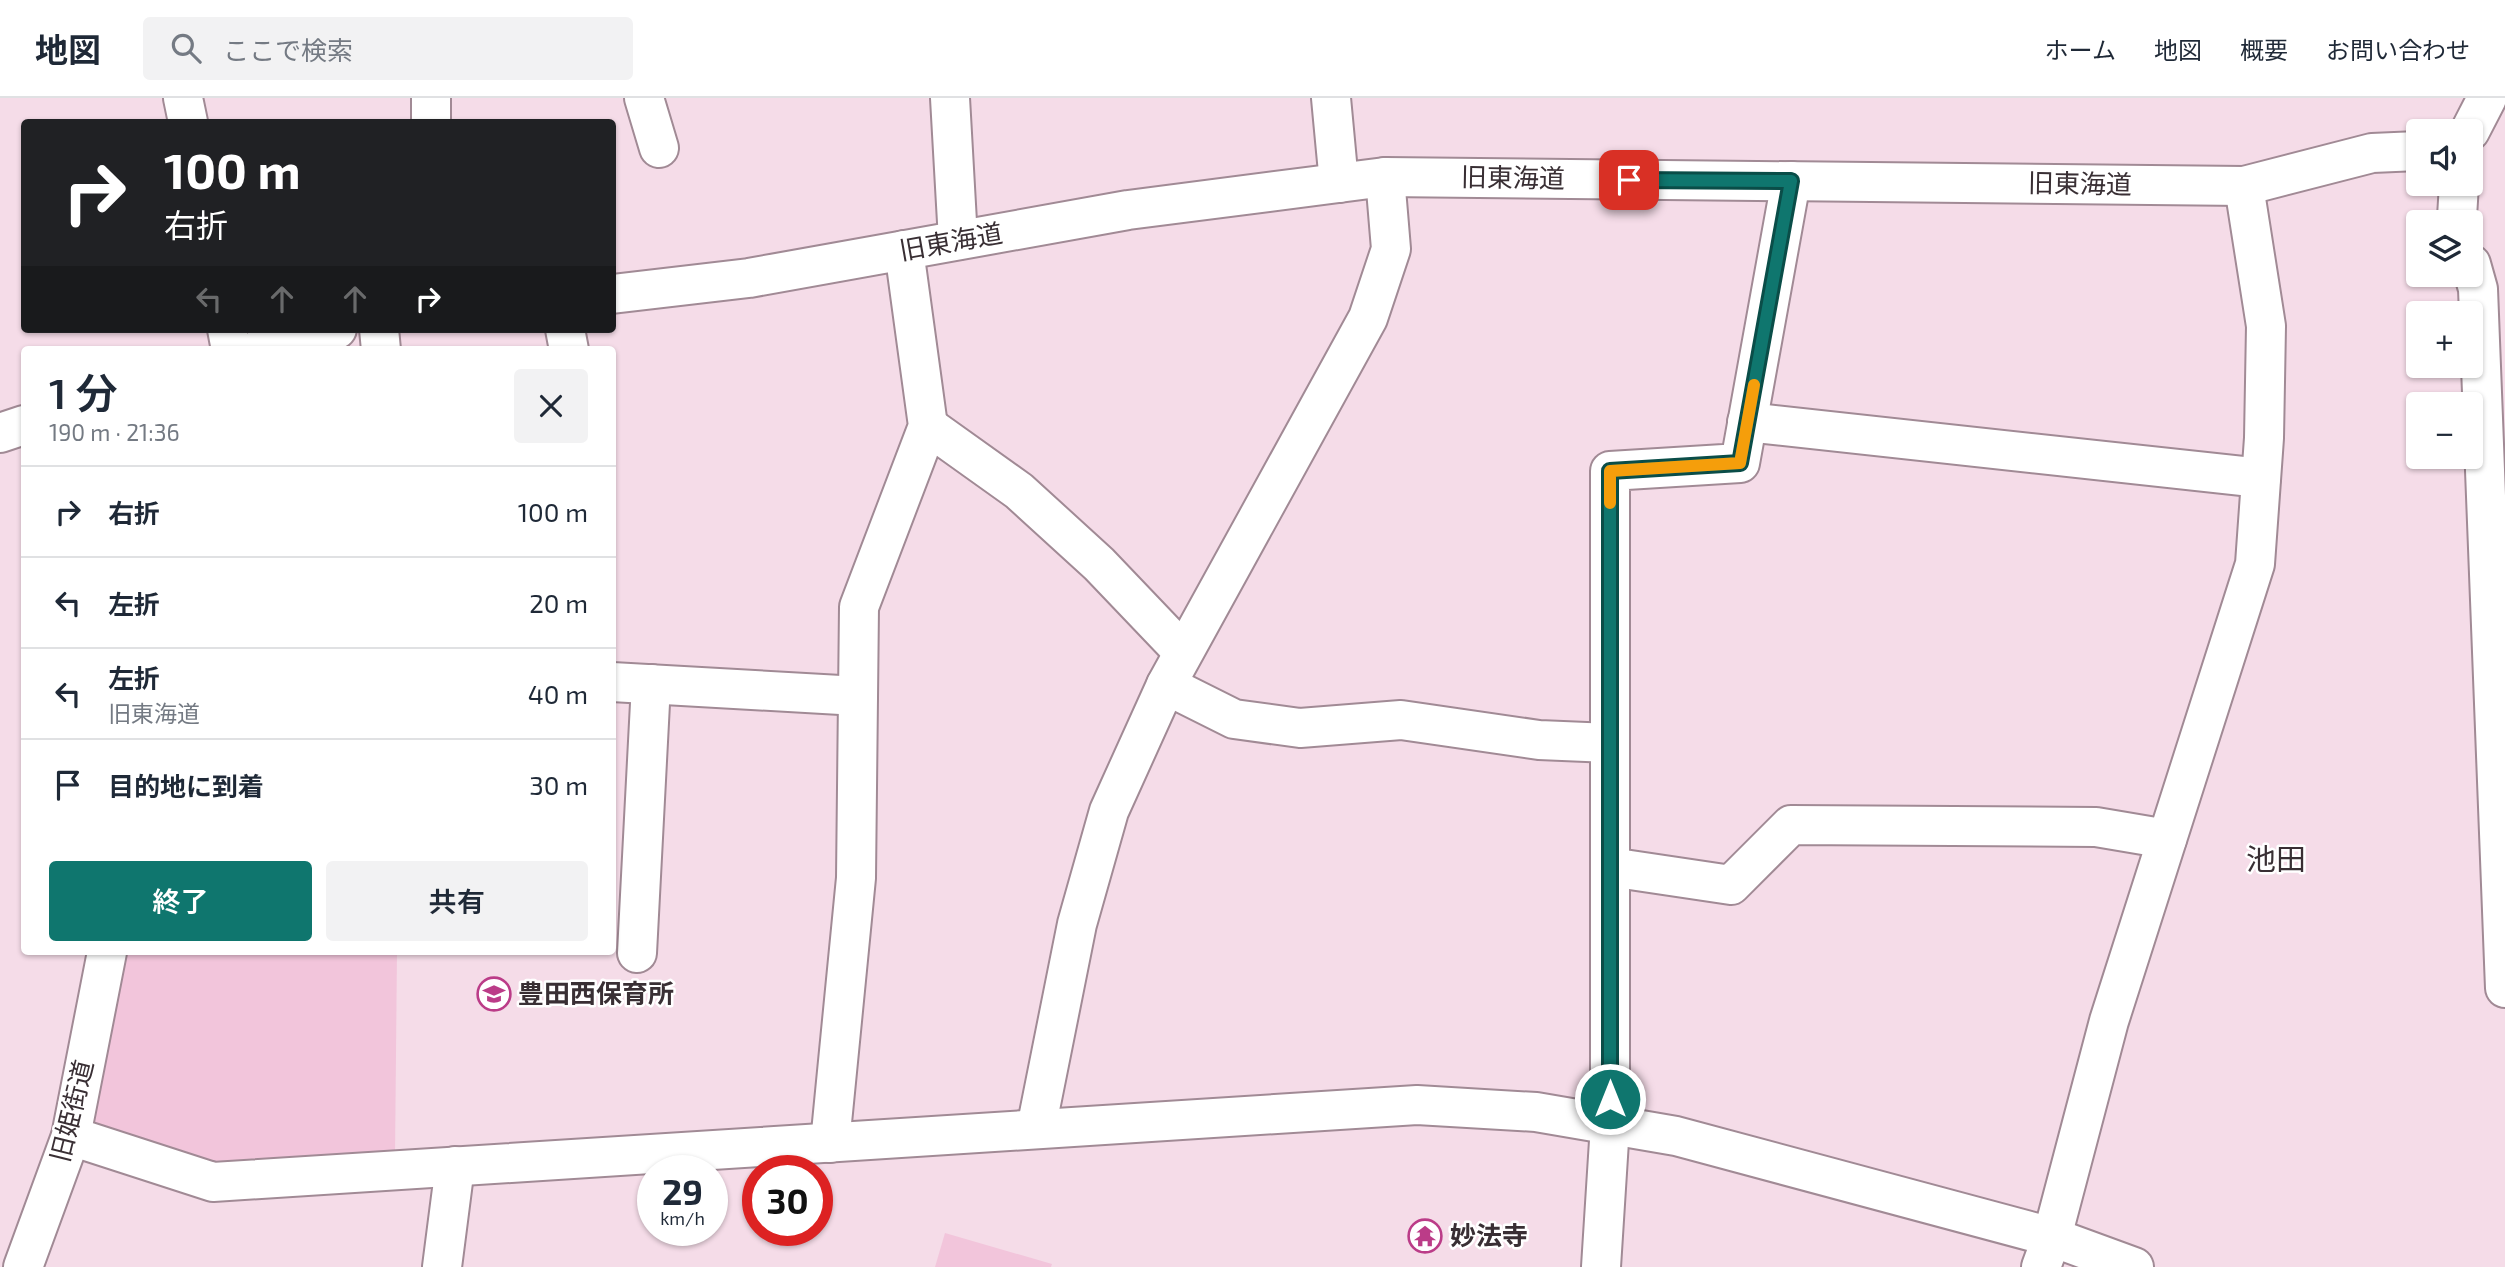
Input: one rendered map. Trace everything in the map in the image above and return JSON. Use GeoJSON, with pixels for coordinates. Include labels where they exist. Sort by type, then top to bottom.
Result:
{"type":"FeatureCollection","features":[{"type":"Feature","properties":{"kind":"street"},"geometry":{"type":"LineString","coordinates":[[183,98],[187,119]]}},
{"type":"Feature","properties":{"kind":"street"},"geometry":{"type":"LineString","coordinates":[[431,98],[431,119]]}},
{"type":"Feature","properties":{"kind":"street"},"geometry":{"type":"LineString","coordinates":[[644,98],[659,148]]}},
{"type":"Feature","properties":{"kind":"street"},"geometry":{"type":"LineString","coordinates":[[950,98],[958,240]]}},
{"type":"Feature","properties":{"kind":"street"},"geometry":{"type":"LineString","coordinates":[[1331,98],[1339,183]]}},
{"type":"Feature","properties":{"kind":"street","name":"旧東海道"},"geometry":{"type":"LineString","coordinates":[[616,293],[749,278],[1128,210],[1385,177],[2244,186],[2372,153],[2406,151]]}},
{"type":"Feature","properties":{"kind":"street"},"geometry":{"type":"LineString","coordinates":[[1036,1129],[1077,924],[1109,811],[1175,668],[1368,318],[1391,249],[1385,177]]}},
{"type":"Feature","properties":{"kind":"street"},"geometry":{"type":"LineString","coordinates":[[1601,1267],[1610,1125],[1610,471],[1740,463],[1791,181]]}},
{"type":"Feature","properties":{"kind":"street"},"geometry":{"type":"LineString","coordinates":[[2047,1252],[2109,1021],[2255,564],[2266,326],[2244,186]]}},
{"type":"Feature","properties":{"kind":"street"},"geometry":{"type":"LineString","coordinates":[[830,1143],[856,878],[859,607],[928,426],[904,250]]}},
{"type":"Feature","properties":{"kind":"street"},"geometry":{"type":"LineString","coordinates":[[2485,286],[2505,988]]}},
{"type":"Feature","properties":{"kind":"street"},"geometry":{"type":"LineString","coordinates":[[272,346],[323,333]]}},
{"type":"Feature","properties":{"kind":"street"},"geometry":{"type":"LineString","coordinates":[[1747,422],[2261,478]]}},
{"type":"Feature","properties":{"kind":"street"},"geometry":{"type":"LineString","coordinates":[[0,433],[21,426]]}},
{"type":"Feature","properties":{"kind":"street"},"geometry":{"type":"LineString","coordinates":[[928,426],[1019,492],[1099,564],[1175,668],[1234,719],[1300,728],[1401,720],[1539,740],[1610,743]]}},
{"type":"Feature","properties":{"kind":"street"},"geometry":{"type":"LineString","coordinates":[[616,682],[858,696]]}},
{"type":"Feature","properties":{"kind":"street"},"geometry":{"type":"LineString","coordinates":[[637,953],[651,684]]}},
{"type":"Feature","properties":{"kind":"street"},"geometry":{"type":"LineString","coordinates":[[1610,867],[1731,885],[1791,825],[2096,827],[2167,839]]}},
{"type":"Feature","properties":{"kind":"street","name":"旧姫街道"},"geometry":{"type":"LineString","coordinates":[[23,1267],[71,1136],[106,955]]}},
{"type":"Feature","properties":{"kind":"street"},"geometry":{"type":"LineString","coordinates":[[71,1136],[213,1182],[1417,1105],[1536,1112],[1676,1136],[2047,1252],[2134,1267]]}},
{"type":"Feature","properties":{"kind":"street"},"geometry":{"type":"LineString","coordinates":[[442,1267],[455,1166]]}},
{"type":"Feature","properties":{"kind":"shaded area"},"geometry":{"type":"Polygon","coordinates":[[[106,955],[397,955],[395,1157],[218,1181],[71,1136],[106,955]]]}},
{"type":"Feature","properties":{"kind":"shaded area"},"geometry":{"type":"Polygon","coordinates":[[[945,1233],[1052,1264],[1051,1267],[935,1267],[945,1233]]]}},
{"type":"Feature","properties":{"kind":"slow traffic"},"geometry":{"type":"LineString","coordinates":[[1610,503],[1610,471],[1740,463],[1754,385]]}},
{"type":"Feature","properties":{"kind":"place","name":"豊田西保育所"},"geometry":{"type":"Point","coordinates":[494,994]}},
{"type":"Feature","properties":{"kind":"place","name":"妙法寺"},"geometry":{"type":"Point","coordinates":[1425,1236]}},
{"type":"Feature","properties":{"kind":"district","name":"池田"},"geometry":{"type":"Point","coordinates":[2276,860]}},
{"type":"Feature","properties":{"kind":"route"},"geometry":{"type":"LineString","coordinates":[[1610,1099],[1610,471],[1740,463],[1791,181],[1629,180]]}}]}
